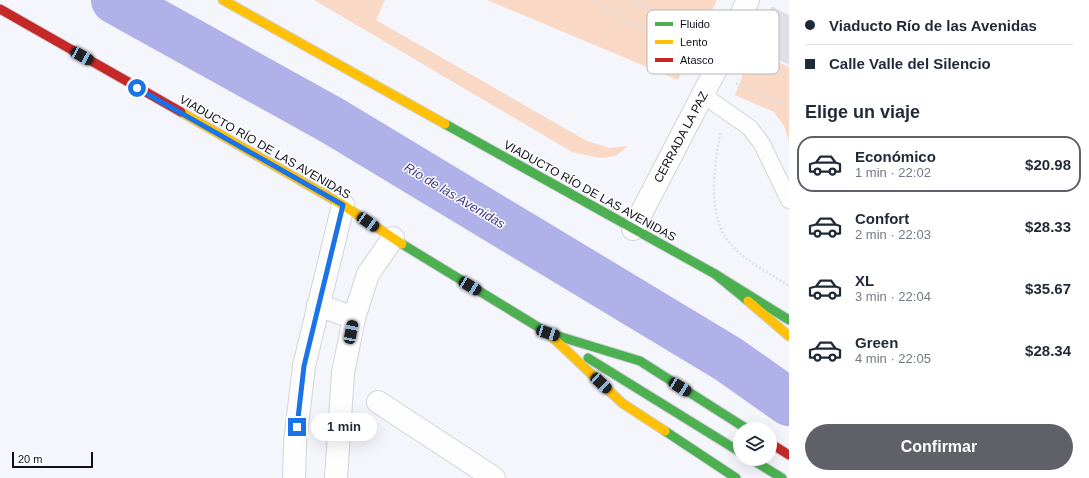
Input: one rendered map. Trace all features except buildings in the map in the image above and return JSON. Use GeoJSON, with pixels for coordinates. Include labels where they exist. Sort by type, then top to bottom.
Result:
{"type":"FeatureCollection","features":[{"type":"Feature","properties":{"kind":"main road","name":"VIADUCTO RÍO DE LAS AVENIDAS"},"geometry":{"type":"LineString","coordinates":[[223,0],[715,274],[789,336]]}},
{"type":"Feature","properties":{"kind":"main road","name":"VIADUCTO RÍO DE LAS AVENIDAS"},"geometry":{"type":"LineString","coordinates":[[0,9],[343,205],[393,238],[548,333],[640,361],[737,422]]}},
{"type":"Feature","properties":{"kind":"main road"},"geometry":{"type":"LineString","coordinates":[[715,274],[776,301]]}},
{"type":"Feature","properties":{"kind":"main road"},"geometry":{"type":"LineString","coordinates":[[715,274],[789,320]]}},
{"type":"Feature","properties":{"kind":"main road"},"geometry":{"type":"LineString","coordinates":[[548,333],[733,448]]}},
{"type":"Feature","properties":{"kind":"main road"},"geometry":{"type":"LineString","coordinates":[[548,333],[622,403],[736,478]]}},
{"type":"Feature","properties":{"kind":"main road"},"geometry":{"type":"LineString","coordinates":[[777,447],[789,455]]}},
{"type":"Feature","properties":{"kind":"main road"},"geometry":{"type":"LineString","coordinates":[[762,466],[782,478]]}},
{"type":"Feature","properties":{"kind":"street","name":"CERRADA LA PAZ"},"geometry":{"type":"LineString","coordinates":[[745,10],[748,0]]}},
{"type":"Feature","properties":{"kind":"street","name":"CERRADA LA PAZ"},"geometry":{"type":"LineString","coordinates":[[633,229],[703,95],[724,76]]}},
{"type":"Feature","properties":{"kind":"street"},"geometry":{"type":"LineString","coordinates":[[294,478],[295,442],[304,366],[343,205]]}},
{"type":"Feature","properties":{"kind":"street"},"geometry":{"type":"LineString","coordinates":[[336,478],[343,374],[354,318],[368,274],[393,238]]}},
{"type":"Feature","properties":{"kind":"street"},"geometry":{"type":"LineString","coordinates":[[318,305],[354,318]]}},
{"type":"Feature","properties":{"kind":"street"},"geometry":{"type":"LineString","coordinates":[[378,402],[494,478]]}},
{"type":"Feature","properties":{"kind":"lane"},"geometry":{"type":"LineString","coordinates":[[703,95],[750,128],[762,144],[789,200]]}},
{"type":"Feature","properties":{"kind":"path"},"geometry":{"type":"LineString","coordinates":[[592,0],[647,32]]}},
{"type":"Feature","properties":{"kind":"path"},"geometry":{"type":"LineString","coordinates":[[721,74],[789,107]]}},
{"type":"Feature","properties":{"kind":"path"},"geometry":{"type":"LineString","coordinates":[[724,76],[725,111],[717,156],[714,193],[719,223],[726,238],[742,254],[789,286]]}},
{"type":"Feature","properties":{"kind":"shaded area"},"geometry":{"type":"Polygon","coordinates":[[[314,0],[385,0],[376,20],[587,141],[610,148],[628,146],[616,156],[600,158],[572,152],[314,0]]]}},
{"type":"Feature","properties":{"kind":"shaded area"},"geometry":{"type":"Polygon","coordinates":[[[487,0],[717,0],[712,10],[647,10],[647,67],[487,0]]]}},
{"type":"Feature","properties":{"kind":"shaded area"},"geometry":{"type":"Polygon","coordinates":[[[779,63],[789,67],[789,141],[784,126],[774,112],[735,95],[743,74],[779,74],[779,63]]]}},
{"type":"Feature","properties":{"kind":"shaded area"},"geometry":{"type":"Polygon","coordinates":[[[664,74],[681,74],[678,80],[664,74]]]}},
{"type":"Feature","properties":{"kind":"waterway","name":"Río de las Avenidas"},"geometry":{"type":"LineString","coordinates":[[115,0],[333,121],[728,359],[789,402]]}},
{"type":"Feature","properties":{"kind":"traffic: fast"},"geometry":{"type":"LineString","coordinates":[[445,124],[715,274],[748,301]]}},
{"type":"Feature","properties":{"kind":"traffic: fast"},"geometry":{"type":"LineString","coordinates":[[402,244],[548,333],[640,361],[736,422]]}},
{"type":"Feature","properties":{"kind":"traffic: fast"},"geometry":{"type":"LineString","coordinates":[[715,274],[789,320]]}},
{"type":"Feature","properties":{"kind":"traffic: fast"},"geometry":{"type":"LineString","coordinates":[[588,358],[733,448]]}},
{"type":"Feature","properties":{"kind":"traffic: fast"},"geometry":{"type":"LineString","coordinates":[[665,431],[736,478]]}},
{"type":"Feature","properties":{"kind":"traffic: fast"},"geometry":{"type":"LineString","coordinates":[[762,466],[782,478]]}},
{"type":"Feature","properties":{"kind":"traffic: slow"},"geometry":{"type":"LineString","coordinates":[[223,0],[445,124]]}},
{"type":"Feature","properties":{"kind":"traffic: slow"},"geometry":{"type":"LineString","coordinates":[[181,112],[343,205],[402,244]]}},
{"type":"Feature","properties":{"kind":"traffic: slow"},"geometry":{"type":"LineString","coordinates":[[748,301],[789,336]]}},
{"type":"Feature","properties":{"kind":"traffic: slow"},"geometry":{"type":"LineString","coordinates":[[548,333],[622,403],[665,431]]}},
{"type":"Feature","properties":{"kind":"traffic: jam"},"geometry":{"type":"LineString","coordinates":[[0,9],[181,112]]}},
{"type":"Feature","properties":{"kind":"traffic: jam"},"geometry":{"type":"LineString","coordinates":[[777,447],[789,455]]}},
{"type":"Feature","properties":{"kind":"route"},"geometry":{"type":"LineString","coordinates":[[137,88],[343,205],[304,366],[297,427]]}}]}
